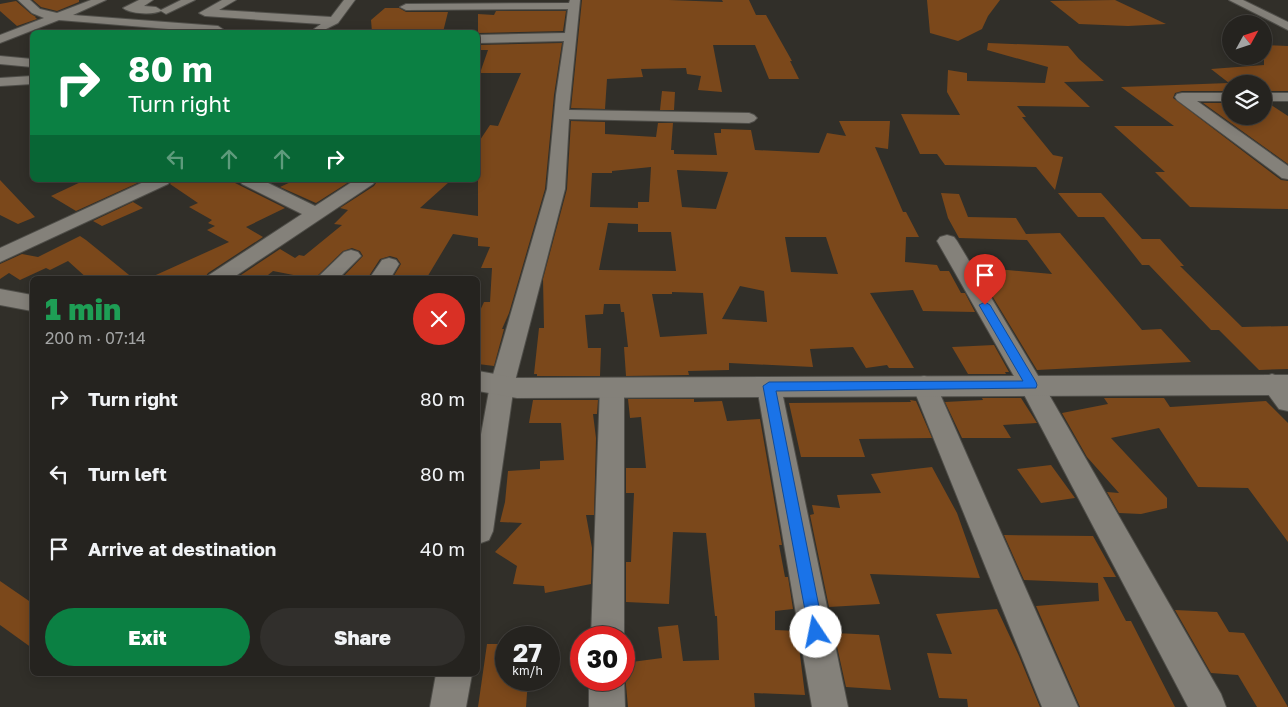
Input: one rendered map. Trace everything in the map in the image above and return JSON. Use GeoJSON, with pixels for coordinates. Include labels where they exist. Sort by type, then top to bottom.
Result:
{"type":"FeatureCollection","features":[{"type":"Feature","properties":{"kind":"street"},"geometry":{"type":"LineString","coordinates":[[23,0],[43,14],[60,17],[212,30]]}},
{"type":"Feature","properties":{"kind":"street"},"geometry":{"type":"LineString","coordinates":[[78,29],[148,0]]}},
{"type":"Feature","properties":{"kind":"street"},"geometry":{"type":"LineString","coordinates":[[166,11],[190,0]]}},
{"type":"Feature","properties":{"kind":"street"},"geometry":{"type":"LineString","coordinates":[[173,30],[231,0]]}},
{"type":"Feature","properties":{"kind":"street"},"geometry":{"type":"LineString","coordinates":[[1234,0],[1288,26]]}},
{"type":"Feature","properties":{"kind":"street"},"geometry":{"type":"LineString","coordinates":[[0,39],[60,17],[94,1]]}},
{"type":"Feature","properties":{"kind":"street"},"geometry":{"type":"LineString","coordinates":[[406,7],[575,3],[562,114],[556,189],[490,383],[480,506]]}},
{"type":"Feature","properties":{"kind":"street"},"geometry":{"type":"LineString","coordinates":[[318,30],[334,21],[343,5]]}},
{"type":"Feature","properties":{"kind":"street"},"geometry":{"type":"LineString","coordinates":[[129,8],[334,21]]}},
{"type":"Feature","properties":{"kind":"street"},"geometry":{"type":"LineString","coordinates":[[122,30],[139,23]]}},
{"type":"Feature","properties":{"kind":"street"},"geometry":{"type":"LineString","coordinates":[[480,39],[570,37]]}},
{"type":"Feature","properties":{"kind":"street"},"geometry":{"type":"LineString","coordinates":[[2,60],[30,50]]}},
{"type":"Feature","properties":{"kind":"street"},"geometry":{"type":"LineString","coordinates":[[2,60],[30,63]]}},
{"type":"Feature","properties":{"kind":"street"},"geometry":{"type":"LineString","coordinates":[[0,82],[30,80]]}},
{"type":"Feature","properties":{"kind":"street"},"geometry":{"type":"LineString","coordinates":[[1222,97],[1182,97],[1288,174]]}},
{"type":"Feature","properties":{"kind":"street"},"geometry":{"type":"LineString","coordinates":[[1272,97],[1288,97]]}},
{"type":"Feature","properties":{"kind":"street"},"geometry":{"type":"LineString","coordinates":[[1272,99],[1288,108]]}},
{"type":"Feature","properties":{"kind":"street"},"geometry":{"type":"LineString","coordinates":[[562,114],[749,118]]}},
{"type":"Feature","properties":{"kind":"street"},"geometry":{"type":"LineString","coordinates":[[1270,161],[1288,161]]}},
{"type":"Feature","properties":{"kind":"street"},"geometry":{"type":"LineString","coordinates":[[0,256],[158,182]]}},
{"type":"Feature","properties":{"kind":"street"},"geometry":{"type":"LineString","coordinates":[[252,182],[316,214]]}},
{"type":"Feature","properties":{"kind":"street"},"geometry":{"type":"LineString","coordinates":[[221,276],[365,182]]}},
{"type":"Feature","properties":{"kind":"street"},"geometry":{"type":"LineString","coordinates":[[947,241],[1032,385],[1208,707]]}},
{"type":"Feature","properties":{"kind":"street"},"geometry":{"type":"LineString","coordinates":[[329,276],[351,256]]}},
{"type":"Feature","properties":{"kind":"street"},"geometry":{"type":"LineString","coordinates":[[0,297],[30,303]]}},
{"type":"Feature","properties":{"kind":"street"},"geometry":{"type":"LineString","coordinates":[[490,383],[517,388],[1032,385],[1283,390]]}},
{"type":"Feature","properties":{"kind":"street"},"geometry":{"type":"LineString","coordinates":[[769,386],[830,707]]}},
{"type":"Feature","properties":{"kind":"street"},"geometry":{"type":"LineString","coordinates":[[924,386],[1060,707]]}},
{"type":"Feature","properties":{"kind":"street"},"geometry":{"type":"LineString","coordinates":[[608,626],[612,387]]}},
{"type":"Feature","properties":{"kind":"street"},"geometry":{"type":"LineString","coordinates":[[448,707],[454,676]]}},
{"type":"Feature","properties":{"kind":"street"},"geometry":{"type":"LineString","coordinates":[[607,691],[607,707]]}},
{"type":"Feature","properties":{"kind":"building"},"geometry":{"type":"Polygon","coordinates":[[[33,0],[79,0],[79,2],[57,11],[41,7],[33,0]]]}},
{"type":"Feature","properties":{"kind":"building"},"geometry":{"type":"Polygon","coordinates":[[[582,0],[723,2],[722,0],[749,0],[756,15],[766,15],[792,61],[790,61],[799,79],[769,79],[755,45],[713,45],[722,92],[698,90],[701,76],[687,74],[686,68],[641,69],[643,77],[607,79],[605,109],[571,108],[582,0]]]}},
{"type":"Feature","properties":{"kind":"building"},"geometry":{"type":"Polygon","coordinates":[[[927,0],[1000,0],[988,16],[982,29],[958,41],[930,33],[927,0]]]}},
{"type":"Feature","properties":{"kind":"building"},"geometry":{"type":"Polygon","coordinates":[[[1115,0],[1166,24],[1128,26],[1079,24],[1050,1],[1115,0]]]}},
{"type":"Feature","properties":{"kind":"building"},"geometry":{"type":"Polygon","coordinates":[[[16,1],[37,19],[17,26],[0,11],[0,4],[16,1]]]}},
{"type":"Feature","properties":{"kind":"building"},"geometry":{"type":"Polygon","coordinates":[[[385,8],[399,8],[406,12],[448,12],[444,30],[372,30],[371,20],[385,8]]]}},
{"type":"Feature","properties":{"kind":"building"},"geometry":{"type":"Polygon","coordinates":[[[496,11],[566,11],[563,31],[480,33],[480,30],[478,30],[478,14],[494,15],[496,11]]]}},
{"type":"Feature","properties":{"kind":"building"},"geometry":{"type":"Polygon","coordinates":[[[562,43],[554,95],[545,189],[509,313],[502,329],[504,329],[494,366],[480,364],[480,311],[484,302],[490,302],[492,268],[481,268],[490,247],[478,246],[478,238],[453,234],[428,276],[394,276],[401,264],[397,258],[390,256],[380,259],[369,276],[344,276],[363,256],[360,251],[352,248],[343,251],[317,276],[299,276],[273,271],[267,276],[240,276],[280,249],[295,258],[299,255],[304,256],[342,225],[334,224],[348,210],[340,208],[374,186],[377,182],[449,182],[420,208],[478,216],[480,140],[490,125],[498,126],[521,73],[480,73],[488,50],[480,50],[480,45],[562,43]]]}},
{"type":"Feature","properties":{"kind":"building"},"geometry":{"type":"Polygon","coordinates":[[[988,43],[1068,46],[1079,59],[1104,81],[1064,82],[1090,107],[1017,106],[1026,117],[1022,117],[1053,155],[1063,157],[1055,190],[1036,167],[945,165],[937,154],[920,154],[901,114],[960,115],[947,92],[948,70],[967,73],[967,81],[1045,83],[1048,67],[987,50],[988,43]]]}},
{"type":"Feature","properties":{"kind":"building"},"geometry":{"type":"Polygon","coordinates":[[[1272,45],[1288,46],[1288,91],[1272,91],[1272,75],[1222,75],[1222,78],[1211,69],[1272,65],[1272,45]]]}},
{"type":"Feature","properties":{"kind":"building"},"geometry":{"type":"Polygon","coordinates":[[[1222,83],[1222,91],[1182,91],[1175,93],[1173,98],[1281,180],[1288,181],[1288,209],[1190,207],[1155,172],[1165,172],[1114,126],[1174,126],[1121,87],[1222,83]]]}},
{"type":"Feature","properties":{"kind":"building"},"geometry":{"type":"Polygon","coordinates":[[[662,91],[675,92],[674,110],[660,110],[662,91]]]}},
{"type":"Feature","properties":{"kind":"building"},"geometry":{"type":"Polygon","coordinates":[[[1203,103],[1222,103],[1222,117],[1203,103]]]}},
{"type":"Feature","properties":{"kind":"building"},"geometry":{"type":"Polygon","coordinates":[[[1272,106],[1288,116],[1288,164],[1234,125],[1272,125],[1272,106]]]}},
{"type":"Feature","properties":{"kind":"building"},"geometry":{"type":"Polygon","coordinates":[[[571,121],[605,122],[605,134],[656,137],[658,123],[673,123],[671,150],[674,150],[674,154],[717,155],[714,133],[721,133],[721,129],[751,130],[755,150],[819,153],[827,133],[846,136],[839,121],[890,121],[888,149],[875,147],[903,212],[906,212],[919,237],[906,237],[905,262],[937,265],[940,271],[949,271],[961,293],[965,293],[975,312],[923,311],[913,290],[870,293],[914,368],[889,368],[887,365],[866,368],[853,347],[810,349],[813,367],[729,363],[729,370],[688,371],[689,375],[626,376],[624,347],[628,347],[624,312],[621,312],[620,304],[604,304],[603,314],[585,315],[588,348],[601,348],[600,376],[537,376],[537,374],[534,374],[539,328],[544,328],[543,279],[567,189],[571,121]],[[651,167],[612,171],[612,173],[592,173],[590,207],[638,208],[638,202],[649,202],[651,167]],[[677,170],[682,207],[716,209],[728,172],[677,170]],[[608,223],[599,270],[676,271],[671,232],[638,232],[638,224],[608,223]],[[785,237],[791,272],[838,274],[826,237],[785,237]],[[740,286],[722,319],[767,322],[764,291],[740,286]],[[672,292],[672,294],[652,294],[660,337],[707,334],[703,293],[672,292]]]}},
{"type":"Feature","properties":{"kind":"building"},"geometry":{"type":"Polygon","coordinates":[[[0,180],[35,217],[18,224],[0,215],[0,180]]]}},
{"type":"Feature","properties":{"kind":"building"},"geometry":{"type":"Polygon","coordinates":[[[81,182],[140,182],[76,211],[51,196],[81,182]]]}},
{"type":"Feature","properties":{"kind":"building"},"geometry":{"type":"Polygon","coordinates":[[[172,182],[233,182],[285,208],[246,227],[263,237],[206,276],[154,276],[229,242],[207,230],[215,226],[208,223],[212,220],[189,207],[198,203],[170,184],[172,182]]]}},
{"type":"Feature","properties":{"kind":"building"},"geometry":{"type":"Polygon","coordinates":[[[291,182],[349,182],[316,203],[280,187],[291,182]]]}},
{"type":"Feature","properties":{"kind":"building"},"geometry":{"type":"Polygon","coordinates":[[[941,193],[959,194],[968,217],[1016,218],[1026,234],[1060,233],[1142,330],[1161,329],[1191,362],[1037,370],[991,294],[996,294],[986,268],[1052,274],[1027,240],[959,238],[948,218],[941,193]]]}},
{"type":"Feature","properties":{"kind":"building"},"geometry":{"type":"Polygon","coordinates":[[[1058,193],[1101,193],[1142,239],[1160,239],[1184,266],[1180,266],[1242,327],[1288,326],[1288,369],[1259,370],[1219,330],[1211,330],[1149,265],[1142,265],[1104,217],[1078,217],[1058,193]]]}},
{"type":"Feature","properties":{"kind":"building"},"geometry":{"type":"Polygon","coordinates":[[[133,202],[143,208],[102,226],[93,221],[133,202]]]}},
{"type":"Feature","properties":{"kind":"building"},"geometry":{"type":"Polygon","coordinates":[[[80,236],[130,276],[85,276],[68,261],[50,270],[46,268],[20,280],[9,273],[0,279],[0,264],[22,254],[38,257],[80,236]]]}},
{"type":"Feature","properties":{"kind":"building"},"geometry":{"type":"Polygon","coordinates":[[[994,345],[1009,372],[1005,372],[1006,374],[968,374],[952,347],[994,345]]]}},
{"type":"Feature","properties":{"kind":"building"},"geometry":{"type":"Polygon","coordinates":[[[982,398],[1021,398],[1037,423],[1003,425],[1011,438],[962,438],[945,402],[983,400],[982,398]]]}},
{"type":"Feature","properties":{"kind":"building"},"geometry":{"type":"Polygon","coordinates":[[[1104,398],[1164,398],[1170,407],[1266,401],[1288,423],[1288,542],[1248,488],[1198,487],[1159,428],[1111,438],[1167,498],[1167,508],[1141,514],[1119,513],[1107,492],[1119,493],[1087,457],[1062,413],[1108,404],[1104,398]]]}},
{"type":"Feature","properties":{"kind":"building"},"geometry":{"type":"Polygon","coordinates":[[[628,399],[694,399],[694,402],[722,401],[727,421],[760,419],[782,545],[779,545],[785,577],[788,577],[793,609],[775,611],[775,630],[797,631],[805,695],[754,693],[755,707],[628,707],[627,691],[635,691],[635,662],[662,658],[658,627],[678,625],[683,661],[719,660],[717,616],[715,616],[706,533],[673,532],[669,604],[626,602],[626,562],[631,562],[634,493],[626,493],[626,468],[646,468],[641,417],[630,418],[628,399]]]}},
{"type":"Feature","properties":{"kind":"building"},"geometry":{"type":"Polygon","coordinates":[[[533,400],[598,400],[597,414],[593,414],[596,438],[594,515],[586,515],[592,548],[591,584],[545,593],[544,586],[513,584],[517,566],[495,552],[522,523],[500,522],[505,502],[508,471],[540,469],[540,461],[564,460],[561,423],[529,423],[533,400]]]}},
{"type":"Feature","properties":{"kind":"building"},"geometry":{"type":"Polygon","coordinates":[[[910,400],[916,401],[932,438],[859,439],[865,457],[801,457],[789,403],[911,402],[910,400]]]}},
{"type":"Feature","properties":{"kind":"building"},"geometry":{"type":"Polygon","coordinates":[[[1051,465],[1075,498],[1041,503],[1017,469],[1051,465]]]}},
{"type":"Feature","properties":{"kind":"building"},"geometry":{"type":"Polygon","coordinates":[[[932,467],[957,513],[980,578],[870,574],[880,604],[829,607],[810,515],[814,514],[812,505],[840,508],[837,495],[881,493],[871,474],[932,467]]]}},
{"type":"Feature","properties":{"kind":"building"},"geometry":{"type":"Polygon","coordinates":[[[1004,535],[1093,536],[1116,577],[1103,577],[1126,621],[1131,621],[1175,707],[1080,707],[1036,606],[1099,601],[1098,583],[1024,580],[1004,535]]]}},
{"type":"Feature","properties":{"kind":"building"},"geometry":{"type":"Polygon","coordinates":[[[0,581],[30,602],[30,647],[0,625],[0,581]]]}},
{"type":"Feature","properties":{"kind":"building"},"geometry":{"type":"Polygon","coordinates":[[[997,609],[1040,707],[968,707],[967,699],[939,698],[927,653],[952,654],[936,614],[997,609]]]}},
{"type":"Feature","properties":{"kind":"building"},"geometry":{"type":"Polygon","coordinates":[[[1175,610],[1217,612],[1229,632],[1244,633],[1288,707],[1257,707],[1238,675],[1211,673],[1175,610]]]}},
{"type":"Feature","properties":{"kind":"building"},"geometry":{"type":"Polygon","coordinates":[[[834,633],[879,635],[891,690],[846,687],[834,633]]]}},
{"type":"Feature","properties":{"kind":"building"},"geometry":{"type":"Polygon","coordinates":[[[487,644],[495,644],[495,691],[527,691],[526,707],[478,707],[487,644]]]}},
{"type":"Feature","properties":{"kind":"route"},"geometry":{"type":"LineString","coordinates":[[816,632],[769,386],[1032,385],[985,305]]}}]}
